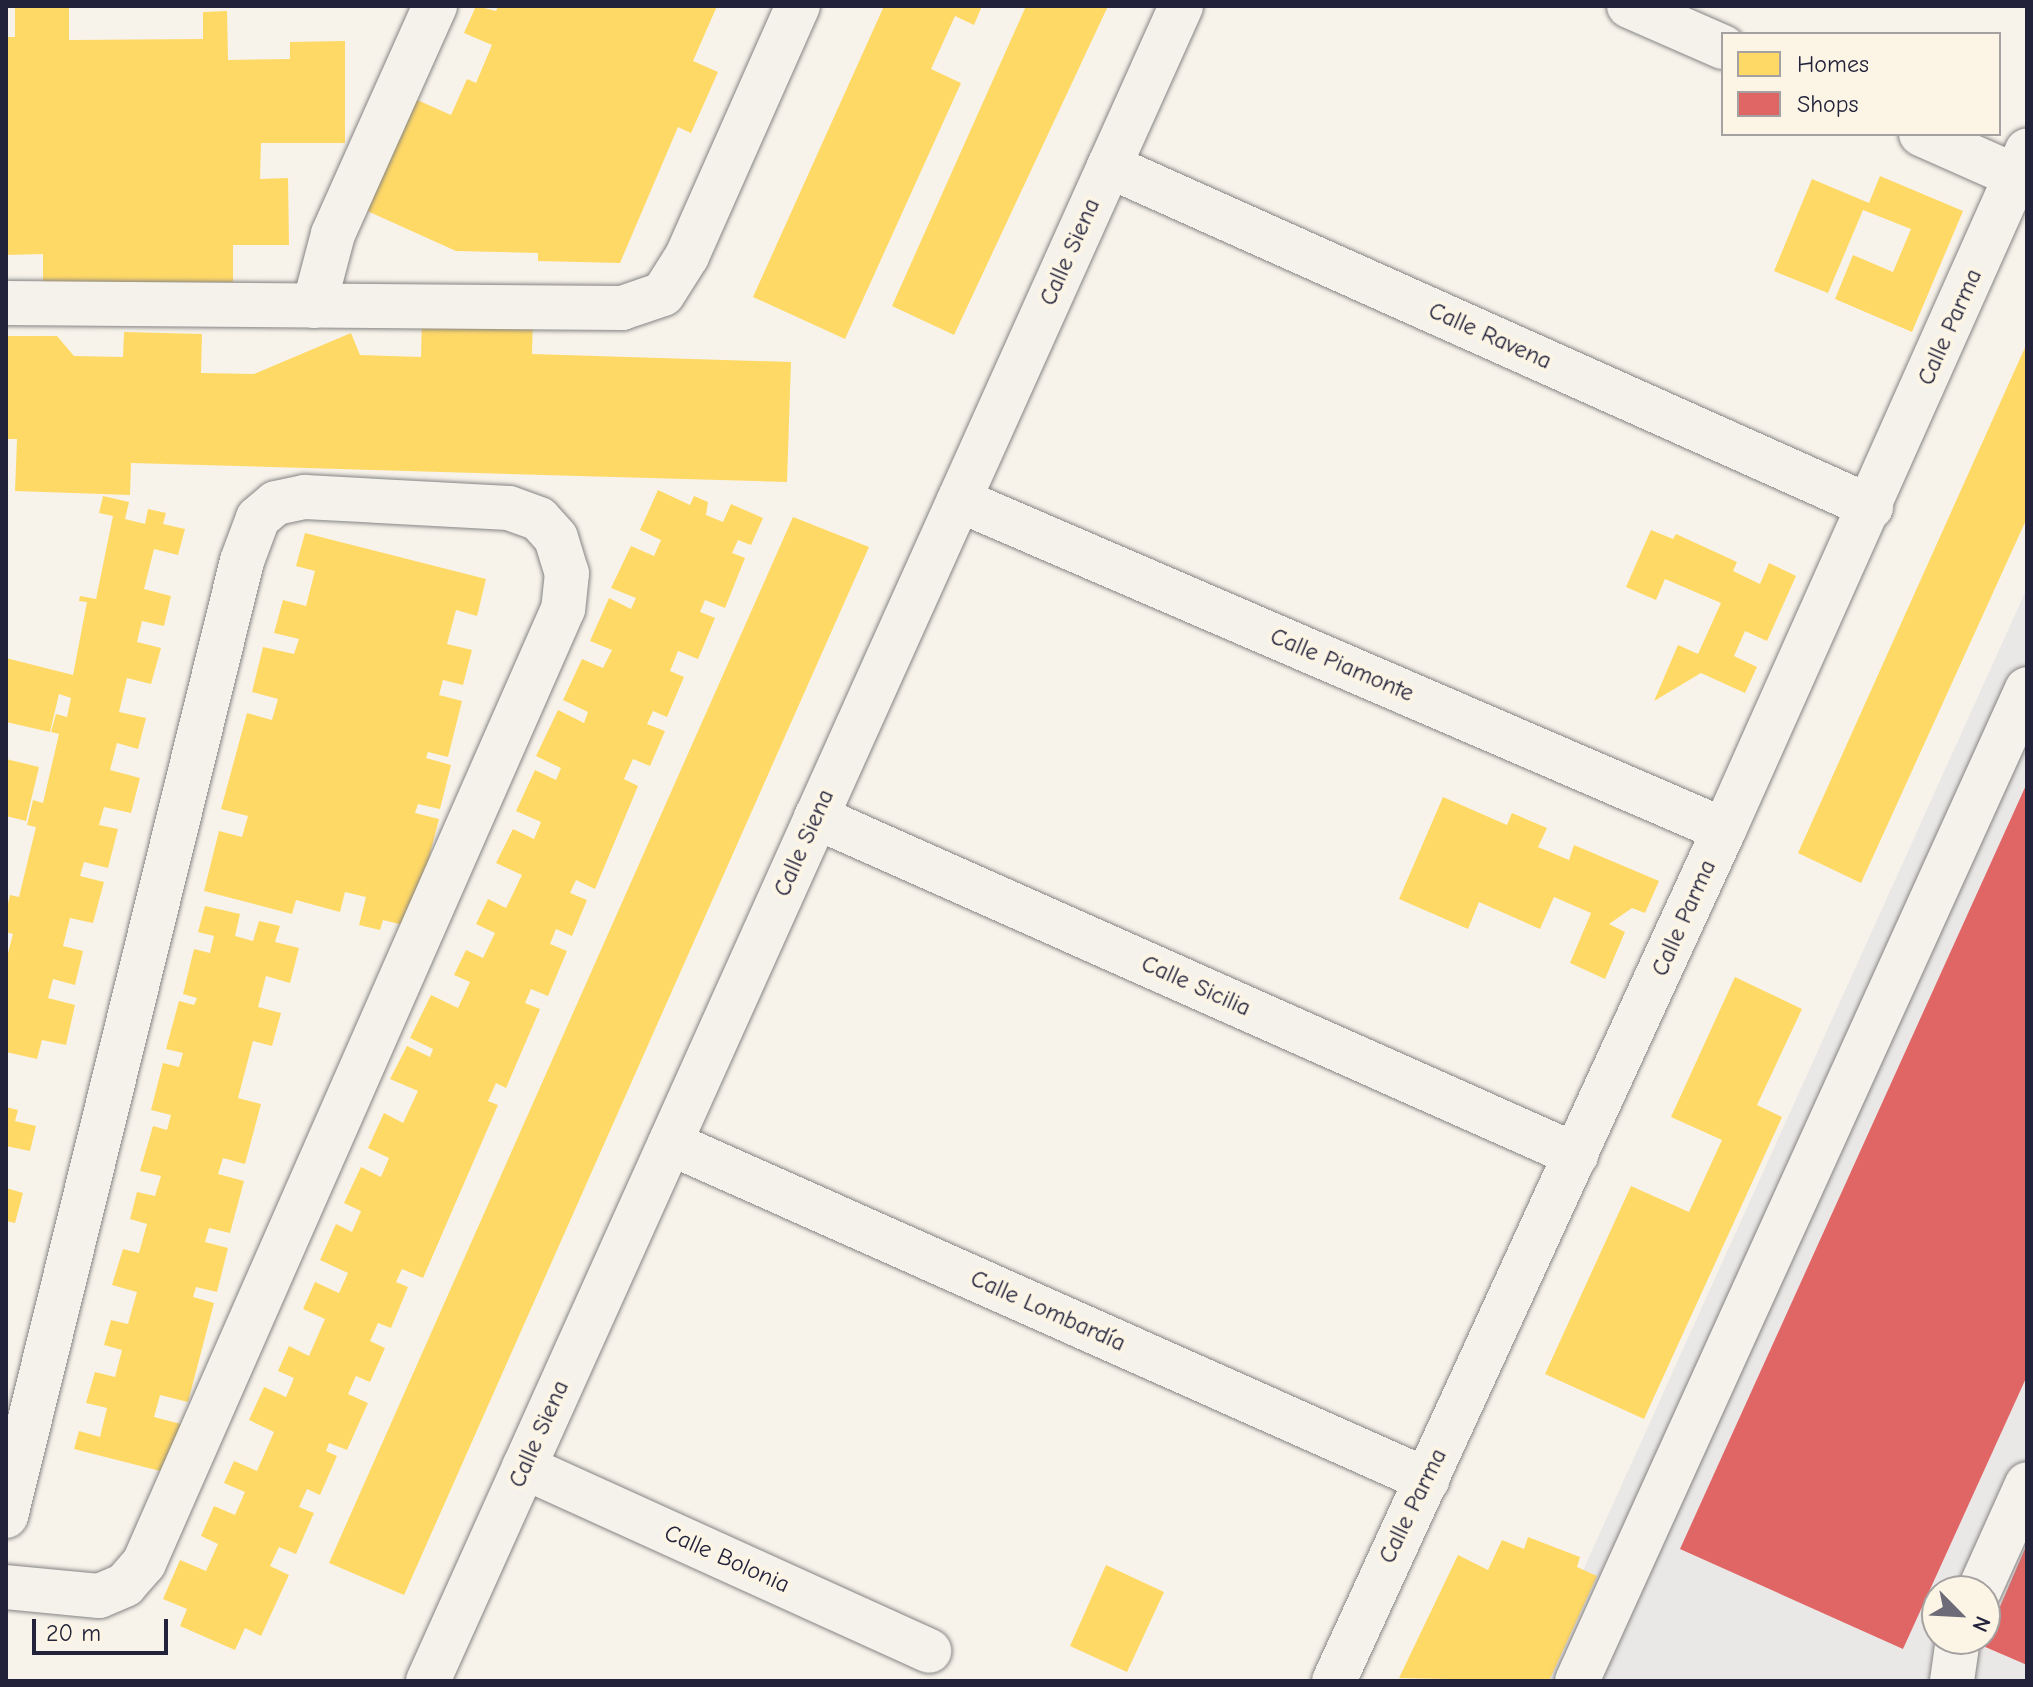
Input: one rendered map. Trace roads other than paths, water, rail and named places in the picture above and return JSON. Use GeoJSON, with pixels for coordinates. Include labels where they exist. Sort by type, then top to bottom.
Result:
{"type":"FeatureCollection","features":[{"type":"Feature","properties":{"kind":"street"},"geometry":{"type":"LineString","coordinates":[[314,306],[333,234],[435,6]]}},
{"type":"Feature","properties":{"kind":"street"},"geometry":{"type":"LineString","coordinates":[[6,303],[622,308],[663,294],[687,256],[798,6]]}},
{"type":"Feature","properties":{"kind":"street","name":"Calle Siena"},"geometry":{"type":"LineString","coordinates":[[428,1681],[1181,6]]}},
{"type":"Feature","properties":{"kind":"street"},"geometry":{"type":"LineString","coordinates":[[1629,6],[1721,46]]}},
{"type":"Feature","properties":{"kind":"street"},"geometry":{"type":"LineString","coordinates":[[1928,136],[2022,164]]}},
{"type":"Feature","properties":{"kind":"street","name":"Calle Parma"},"geometry":{"type":"LineString","coordinates":[[1334,1681],[1871,507],[2022,164]]}},
{"type":"Feature","properties":{"kind":"street","name":"Calle Ravena"},"geometry":{"type":"LineString","coordinates":[[1109,166],[1871,507]]}},
{"type":"Feature","properties":{"kind":"street"},"geometry":{"type":"LineString","coordinates":[[6,1516],[242,561],[258,518],[276,503],[305,497],[509,508],[539,519],[556,538],[567,573],[563,609],[144,1563],[125,1585],[99,1596],[6,1587]]}},
{"type":"Feature","properties":{"kind":"street","name":"Calle Piamonte"},"geometry":{"type":"LineString","coordinates":[[959,500],[1724,830]]}},
{"type":"Feature","properties":{"kind":"street"},"geometry":{"type":"LineString","coordinates":[[1577,1681],[2027,689]]}},
{"type":"Feature","properties":{"kind":"street","name":"Calle Sicilia"},"geometry":{"type":"LineString","coordinates":[[816,817],[1576,1155]]}},
{"type":"Feature","properties":{"kind":"street","name":"Calle Lombardía"},"geometry":{"type":"LineString","coordinates":[[670,1143],[1427,1480]]}},
{"type":"Feature","properties":{"kind":"street","name":"Calle Bolonia"},"geometry":{"type":"LineString","coordinates":[[524,1467],[929,1651]]}},
{"type":"Feature","properties":{"kind":"street"},"geometry":{"type":"LineString","coordinates":[[1986,1575],[2027,1484]]}},
{"type":"Feature","properties":{"kind":"street"},"geometry":{"type":"LineString","coordinates":[[1952,1681],[1956,1655]]}}]}
